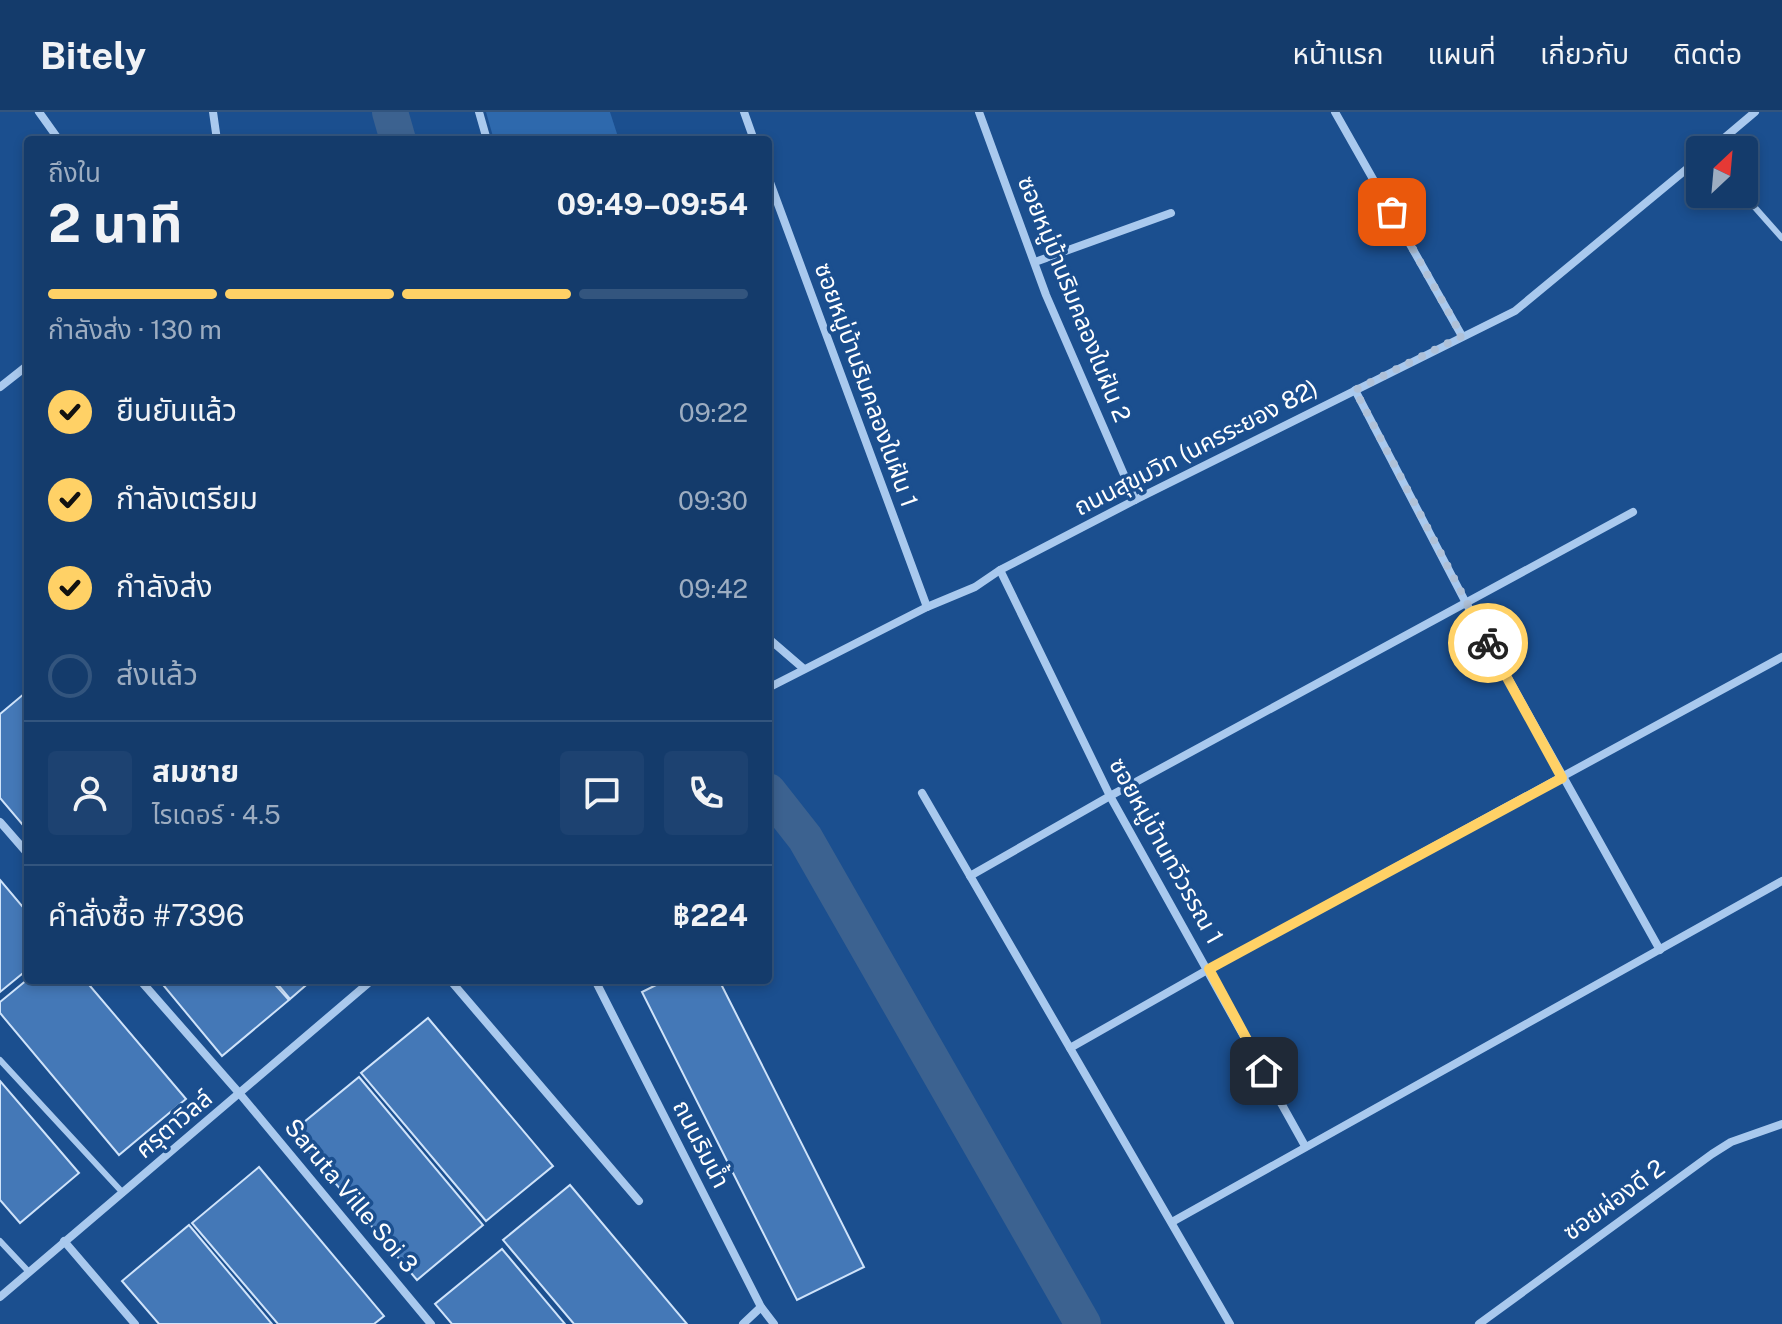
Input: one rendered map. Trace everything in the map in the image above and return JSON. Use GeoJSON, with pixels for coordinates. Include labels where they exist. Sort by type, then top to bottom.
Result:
{"type":"FeatureCollection","features":[{"type":"Feature","properties":{"kind":"street"},"geometry":{"type":"LineString","coordinates":[[39,112],[56,136]]}},
{"type":"Feature","properties":{"kind":"street"},"geometry":{"type":"LineString","coordinates":[[213,112],[216,136]]}},
{"type":"Feature","properties":{"kind":"street"},"geometry":{"type":"LineString","coordinates":[[479,112],[486,136]]}},
{"type":"Feature","properties":{"kind":"street"},"geometry":{"type":"LineString","coordinates":[[744,112],[753,136]]}},
{"type":"Feature","properties":{"kind":"street","name":"ซอยหมู่บ้านริมคลองในฝัน 2"},"geometry":{"type":"LineString","coordinates":[[979,112],[1046,295],[1135,500]]}},
{"type":"Feature","properties":{"kind":"street"},"geometry":{"type":"LineString","coordinates":[[1335,112],[1462,336]]}},
{"type":"Feature","properties":{"kind":"street"},"geometry":{"type":"LineString","coordinates":[[1727,136],[1755,112]]}},
{"type":"Feature","properties":{"kind":"street","name":"ถนนสุขุมวิท (นครระยอง 82)"},"geometry":{"type":"LineString","coordinates":[[772,686],[927,607],[975,587],[1000,570],[1135,500],[1515,311],[1686,170]]}},
{"type":"Feature","properties":{"kind":"street","name":"ซอยหมู่บ้านริมคลองในฝัน 1"},"geometry":{"type":"LineString","coordinates":[[772,188],[927,607]]}},
{"type":"Feature","properties":{"kind":"street"},"geometry":{"type":"LineString","coordinates":[[1035,262],[1171,213]]}},
{"type":"Feature","properties":{"kind":"street"},"geometry":{"type":"LineString","coordinates":[[0,387],[24,368]]}},
{"type":"Feature","properties":{"kind":"street"},"geometry":{"type":"LineString","coordinates":[[1355,390],[1466,603],[1660,950]]}},
{"type":"Feature","properties":{"kind":"street"},"geometry":{"type":"LineString","coordinates":[[970,876],[1110,796],[1633,512]]}},
{"type":"Feature","properties":{"kind":"street","name":"ซอยหมู่บ้านทวีวรรณ 1"},"geometry":{"type":"LineString","coordinates":[[1000,570],[1110,796],[1305,1146]]}},
{"type":"Feature","properties":{"kind":"street"},"geometry":{"type":"LineString","coordinates":[[772,641],[804,669]]}},
{"type":"Feature","properties":{"kind":"street"},"geometry":{"type":"LineString","coordinates":[[1070,1048],[1782,657]]}},
{"type":"Feature","properties":{"kind":"street"},"geometry":{"type":"LineString","coordinates":[[922,793],[1230,1324]]}},
{"type":"Feature","properties":{"kind":"street"},"geometry":{"type":"LineString","coordinates":[[0,822],[24,849]]}},
{"type":"Feature","properties":{"kind":"street"},"geometry":{"type":"LineString","coordinates":[[1172,1222],[1782,881]]}},
{"type":"Feature","properties":{"kind":"street","name":"Saruta Ville Soi 3"},"geometry":{"type":"LineString","coordinates":[[144,984],[240,1094],[431,1324]]}},
{"type":"Feature","properties":{"kind":"street","name":"ศรุตาวิลล์"},"geometry":{"type":"LineString","coordinates":[[0,1297],[367,984]]}},
{"type":"Feature","properties":{"kind":"street"},"geometry":{"type":"LineString","coordinates":[[453,984],[639,1201]]}},
{"type":"Feature","properties":{"kind":"street","name":"ถนนริมน้ำ"},"geometry":{"type":"LineString","coordinates":[[597,984],[761,1307],[774,1324]]}},
{"type":"Feature","properties":{"kind":"street","name":"ซอยผ่องดี 2"},"geometry":{"type":"LineString","coordinates":[[1479,1324],[1693,1166],[1731,1142],[1782,1124]]}},
{"type":"Feature","properties":{"kind":"street"},"geometry":{"type":"LineString","coordinates":[[64,1241],[135,1324]]}},
{"type":"Feature","properties":{"kind":"street"},"geometry":{"type":"LineString","coordinates":[[743,1324],[761,1307]]}},
{"type":"Feature","properties":{"kind":"lane"},"geometry":{"type":"LineString","coordinates":[[1755,208],[1782,238]]}},
{"type":"Feature","properties":{"kind":"lane"},"geometry":{"type":"LineString","coordinates":[[0,1060],[123,1193]]}},
{"type":"Feature","properties":{"kind":"lane"},"geometry":{"type":"LineString","coordinates":[[0,1241],[29,1272]]}},
{"type":"Feature","properties":{"kind":"shaded area"},"geometry":{"type":"Polygon","coordinates":[[[486,112],[610,112],[618,136],[493,136],[486,112]]]}},
{"type":"Feature","properties":{"kind":"building"},"geometry":{"type":"Polygon","coordinates":[[[24,694],[24,826],[0,798],[0,714],[24,694]]]}},
{"type":"Feature","properties":{"kind":"building"},"geometry":{"type":"Polygon","coordinates":[[[0,880],[24,908],[24,972],[0,992],[0,880]]]}},
{"type":"Feature","properties":{"kind":"building"},"geometry":{"type":"Polygon","coordinates":[[[24,982],[88,984],[186,1099],[119,1155],[0,1013],[0,1002],[24,982]]]}},
{"type":"Feature","properties":{"kind":"building"},"geometry":{"type":"Polygon","coordinates":[[[162,984],[275,984],[289,1000],[222,1056],[162,984]]]}},
{"type":"Feature","properties":{"kind":"building"},"geometry":{"type":"Polygon","coordinates":[[[277,984],[307,984],[290,999],[277,984]]]}},
{"type":"Feature","properties":{"kind":"building"},"geometry":{"type":"Polygon","coordinates":[[[658,984],[721,984],[864,1267],[797,1300],[642,992],[658,984]]]}},
{"type":"Feature","properties":{"kind":"building"},"geometry":{"type":"Polygon","coordinates":[[[428,1018],[553,1166],[486,1221],[361,1073],[428,1018]]]}},
{"type":"Feature","properties":{"kind":"building"},"geometry":{"type":"Polygon","coordinates":[[[359,1077],[483,1225],[417,1280],[292,1132],[359,1077]]]}},
{"type":"Feature","properties":{"kind":"building"},"geometry":{"type":"Polygon","coordinates":[[[0,1081],[79,1173],[20,1223],[0,1200],[0,1081]]]}},
{"type":"Feature","properties":{"kind":"building"},"geometry":{"type":"Polygon","coordinates":[[[259,1167],[384,1316],[374,1324],[278,1324],[192,1223],[259,1167]]]}},
{"type":"Feature","properties":{"kind":"building"},"geometry":{"type":"Polygon","coordinates":[[[570,1185],[687,1324],[574,1324],[503,1240],[570,1185]]]}},
{"type":"Feature","properties":{"kind":"building"},"geometry":{"type":"Polygon","coordinates":[[[189,1225],[272,1324],[159,1324],[122,1281],[189,1225]]]}},
{"type":"Feature","properties":{"kind":"building"},"geometry":{"type":"Polygon","coordinates":[[[502,1249],[565,1324],[452,1324],[435,1304],[502,1249]]]}},
{"type":"Feature","properties":{"kind":"waterway"},"geometry":{"type":"LineString","coordinates":[[390,112],[397,136]]}},
{"type":"Feature","properties":{"kind":"waterway"},"geometry":{"type":"LineString","coordinates":[[772,796],[805,838],[1083,1324]]}},
{"type":"Feature","properties":{"kind":"way so far"},"geometry":{"type":"LineString","coordinates":[[1392,212],[1462,336],[1355,390],[1488,643]]}},
{"type":"Feature","properties":{"kind":"route"},"geometry":{"type":"LineString","coordinates":[[1264,1071],[1209,969],[1562,778],[1488,643]]}}]}
